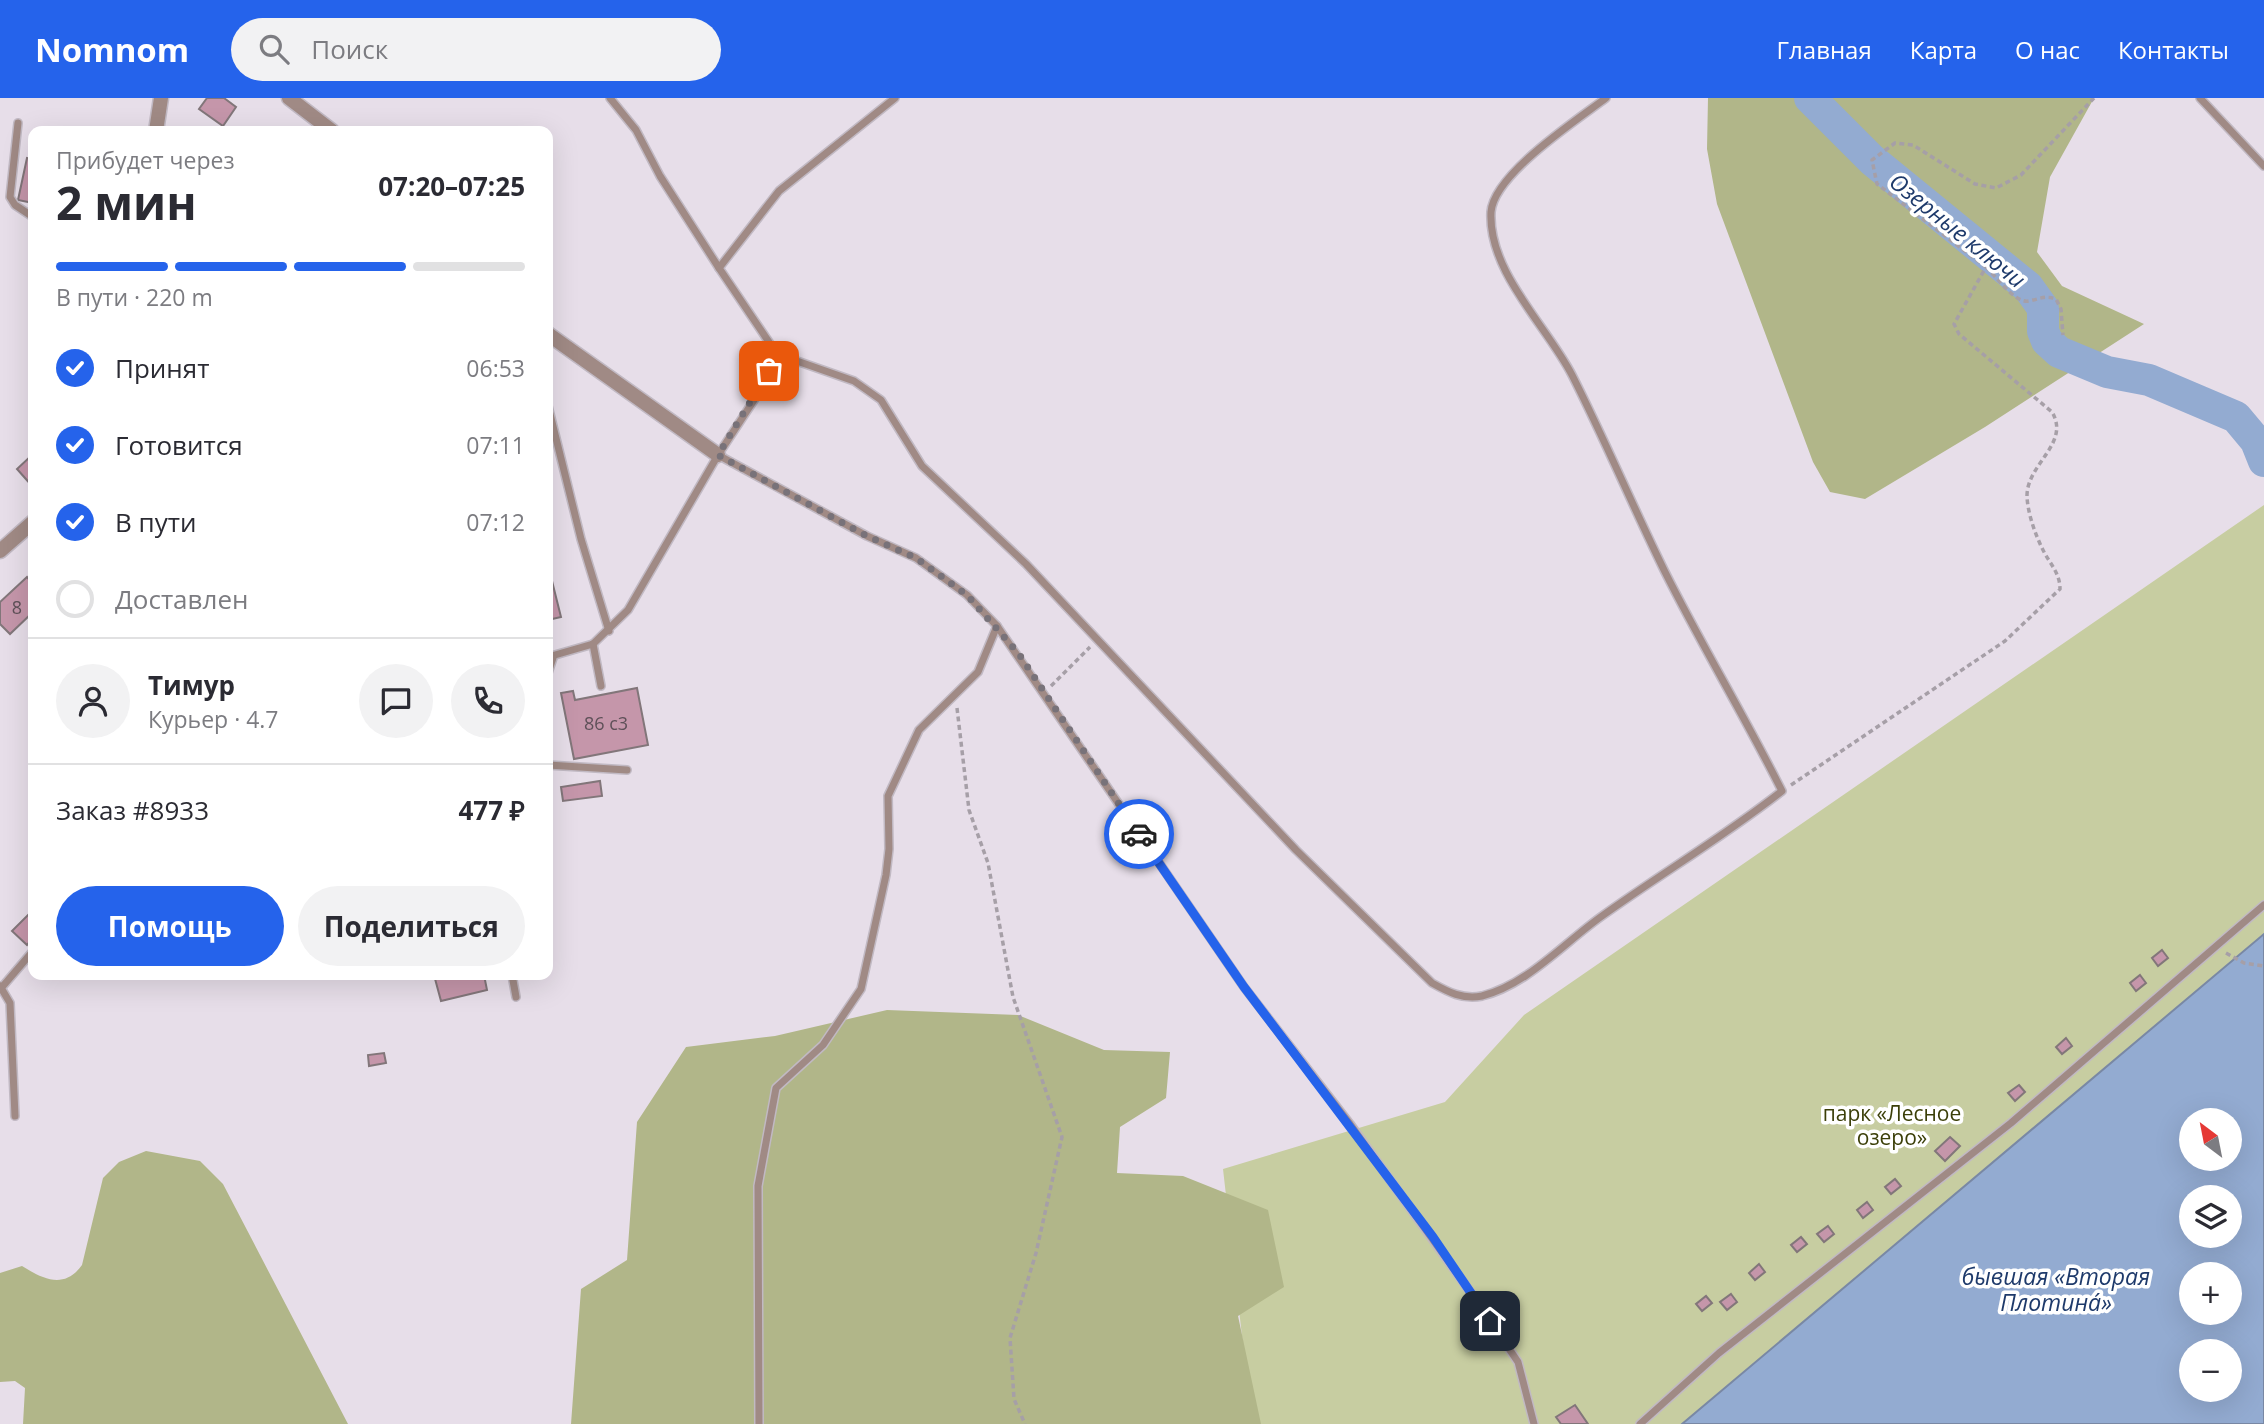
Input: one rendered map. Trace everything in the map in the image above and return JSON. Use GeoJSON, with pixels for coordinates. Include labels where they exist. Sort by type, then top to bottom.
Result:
{"type":"FeatureCollection","features":[{"type":"Feature","properties":{"kind":"street"},"geometry":{"type":"LineString","coordinates":[[157,126],[161,98]]}},
{"type":"Feature","properties":{"kind":"street"},"geometry":{"type":"LineString","coordinates":[[289,98],[325,126]]}},
{"type":"Feature","properties":{"kind":"street"},"geometry":{"type":"LineString","coordinates":[[553,338],[718,455]]}},
{"type":"Feature","properties":{"kind":"street"},"geometry":{"type":"LineString","coordinates":[[0,551],[28,526]]}},
{"type":"Feature","properties":{"kind":"lane"},"geometry":{"type":"LineString","coordinates":[[610,98],[636,130],[660,176],[777,354],[854,381],[881,400],[922,466],[1099,639],[1296,850],[1432,983],[1457,997],[1482,996],[1517,980],[1601,916],[1743,822],[1783,791],[1665,571],[1605,439],[1560,352],[1515,292],[1495,238],[1491,210],[1500,191],[1520,167],[1606,98]]}},
{"type":"Feature","properties":{"kind":"lane"},"geometry":{"type":"LineString","coordinates":[[719,268],[779,191],[895,98]]}},
{"type":"Feature","properties":{"kind":"lane"},"geometry":{"type":"LineString","coordinates":[[2200,98],[2264,166]]}},
{"type":"Feature","properties":{"kind":"lane"},"geometry":{"type":"LineString","coordinates":[[18,123],[10,197],[15,205],[28,214]]}},
{"type":"Feature","properties":{"kind":"lane"},"geometry":{"type":"LineString","coordinates":[[553,657],[593,644],[628,610],[718,455],[762,388],[777,354]]}},
{"type":"Feature","properties":{"kind":"lane"},"geometry":{"type":"LineString","coordinates":[[553,426],[581,539],[609,631]]}},
{"type":"Feature","properties":{"kind":"lane"},"geometry":{"type":"LineString","coordinates":[[718,455],[867,536],[916,558],[967,595],[997,626],[1244,987],[1365,1144],[1518,1362],[1534,1424]]}},
{"type":"Feature","properties":{"kind":"lane"},"geometry":{"type":"LineString","coordinates":[[759,1424],[758,1186],[776,1088],[823,1045],[861,989],[886,875],[888,796],[919,730],[978,673],[997,626]]}},
{"type":"Feature","properties":{"kind":"lane"},"geometry":{"type":"LineString","coordinates":[[593,644],[601,686]]}},
{"type":"Feature","properties":{"kind":"lane"},"geometry":{"type":"LineString","coordinates":[[553,765],[627,770]]}},
{"type":"Feature","properties":{"kind":"lane"},"geometry":{"type":"LineString","coordinates":[[1640,1424],[1719,1353],[2011,1123],[2264,905]]}},
{"type":"Feature","properties":{"kind":"lane"},"geometry":{"type":"LineString","coordinates":[[15,1116],[10,1003],[1,986],[28,956]]}},
{"type":"Feature","properties":{"kind":"lane"},"geometry":{"type":"LineString","coordinates":[[513,980],[516,998]]}},
{"type":"Feature","properties":{"kind":"path"},"geometry":{"type":"LineString","coordinates":[[2063,335],[2062,309],[2056,299],[2047,296],[2028,302],[2018,299],[1986,267],[1877,184],[1872,160],[1895,143],[1913,145],[1975,184],[1996,188],[2021,175],[2094,98]]}},
{"type":"Feature","properties":{"kind":"path"},"geometry":{"type":"LineString","coordinates":[[1783,791],[2006,641],[2060,589],[2060,578],[2043,549],[2027,497],[2033,475],[2058,434],[2058,423],[2052,412],[1959,334],[1954,324],[1986,267]]}},
{"type":"Feature","properties":{"kind":"path"},"geometry":{"type":"LineString","coordinates":[[1044,692],[1099,639]]}},
{"type":"Feature","properties":{"kind":"path"},"geometry":{"type":"LineString","coordinates":[[955,696],[969,810],[988,863],[1013,997],[1062,1138],[1036,1253],[1010,1338],[1014,1399],[1025,1424]]}},
{"type":"Feature","properties":{"kind":"path"},"geometry":{"type":"LineString","coordinates":[[2215,947],[2244,963],[2264,966]]}},
{"type":"Feature","properties":{"kind":"green space"},"geometry":{"type":"Polygon","coordinates":[[[1708,98],[2094,98],[2050,177],[2037,252],[2062,286],[2144,324],[1985,427],[1865,499],[1830,492],[1813,462],[1717,204],[1707,149],[1708,98]]]}},
{"type":"Feature","properties":{"kind":"green space","name":"парк «Лесное озеро»"},"geometry":{"type":"Polygon","coordinates":[[[2264,505],[2264,1424],[1252,1424],[1223,1169],[1445,1102],[1524,1015],[2264,505]]]}},
{"type":"Feature","properties":{"kind":"green space"},"geometry":{"type":"Polygon","coordinates":[[[887,1010],[1018,1015],[1104,1050],[1170,1052],[1166,1098],[1120,1127],[1117,1173],[1183,1176],[1268,1210],[1284,1287],[1238,1316],[1261,1424],[571,1424],[581,1289],[627,1260],[637,1122],[686,1047],[775,1036],[887,1010]]]}},
{"type":"Feature","properties":{"kind":"green space"},"geometry":{"type":"Polygon","coordinates":[[[146,1151],[200,1161],[223,1184],[348,1424],[23,1424],[25,1388],[15,1381],[0,1382],[0,1273],[22,1266],[46,1278],[61,1280],[75,1273],[82,1265],[103,1178],[119,1162],[146,1151]]]}},
{"type":"Feature","properties":{"kind":"water","name":"бывшая «Вторая Плотинá»"},"geometry":{"type":"Polygon","coordinates":[[[2264,934],[2264,1424],[1682,1424],[2264,934]]]}},
{"type":"Feature","properties":{"kind":"building"},"geometry":{"type":"Polygon","coordinates":[[[207,98],[224,98],[236,107],[223,126],[199,109],[207,98]]]}},
{"type":"Feature","properties":{"kind":"building"},"geometry":{"type":"Polygon","coordinates":[[[27,158],[28,158],[28,202],[18,200],[27,158]]]}},
{"type":"Feature","properties":{"kind":"building"},"geometry":{"type":"Polygon","coordinates":[[[28,459],[28,481],[17,469],[28,459]]]}},
{"type":"Feature","properties":{"kind":"building"},"geometry":{"type":"Polygon","coordinates":[[[27,577],[28,617],[10,634],[0,624],[0,602],[27,577]]]}},
{"type":"Feature","properties":{"kind":"building"},"geometry":{"type":"Polygon","coordinates":[[[553,585],[561,617],[553,619],[553,585]]]}},
{"type":"Feature","properties":{"kind":"building"},"geometry":{"type":"Polygon","coordinates":[[[637,688],[648,745],[574,759],[561,693],[573,691],[575,700],[637,688]]]}},
{"type":"Feature","properties":{"kind":"building"},"geometry":{"type":"Polygon","coordinates":[[[600,781],[602,796],[563,801],[561,787],[600,781]]]}},
{"type":"Feature","properties":{"kind":"building"},"geometry":{"type":"Polygon","coordinates":[[[28,915],[27,945],[12,931],[28,915]]]}},
{"type":"Feature","properties":{"kind":"building"},"geometry":{"type":"Polygon","coordinates":[[[2162,950],[2168,958],[2158,966],[2152,958],[2162,950]]]}},
{"type":"Feature","properties":{"kind":"building"},"geometry":{"type":"Polygon","coordinates":[[[2140,975],[2146,983],[2136,991],[2130,983],[2140,975]]]}},
{"type":"Feature","properties":{"kind":"building"},"geometry":{"type":"Polygon","coordinates":[[[435,980],[485,980],[487,990],[441,1001],[435,980]]]}},
{"type":"Feature","properties":{"kind":"building"},"geometry":{"type":"Polygon","coordinates":[[[2066,1038],[2072,1046],[2062,1054],[2056,1047],[2066,1038]]]}},
{"type":"Feature","properties":{"kind":"building"},"geometry":{"type":"Polygon","coordinates":[[[384,1053],[386,1063],[369,1066],[368,1055],[384,1053]]]}},
{"type":"Feature","properties":{"kind":"building"},"geometry":{"type":"Polygon","coordinates":[[[2019,1085],[2025,1092],[2015,1101],[2008,1093],[2019,1085]]]}},
{"type":"Feature","properties":{"kind":"building"},"geometry":{"type":"Polygon","coordinates":[[[1950,1137],[1960,1146],[1945,1161],[1935,1151],[1950,1137]]]}},
{"type":"Feature","properties":{"kind":"building"},"geometry":{"type":"Polygon","coordinates":[[[1895,1179],[1901,1186],[1891,1194],[1885,1187],[1895,1179]]]}},
{"type":"Feature","properties":{"kind":"building"},"geometry":{"type":"Polygon","coordinates":[[[1867,1202],[1873,1210],[1863,1218],[1857,1210],[1867,1202]]]}},
{"type":"Feature","properties":{"kind":"building"},"geometry":{"type":"Polygon","coordinates":[[[1828,1226],[1834,1234],[1824,1242],[1817,1234],[1828,1226]]]}},
{"type":"Feature","properties":{"kind":"building"},"geometry":{"type":"Polygon","coordinates":[[[1801,1237],[1807,1244],[1797,1252],[1791,1245],[1801,1237]]]}},
{"type":"Feature","properties":{"kind":"building"},"geometry":{"type":"Polygon","coordinates":[[[1759,1264],[1765,1272],[1755,1280],[1749,1273],[1759,1264]]]}},
{"type":"Feature","properties":{"kind":"building"},"geometry":{"type":"Polygon","coordinates":[[[1731,1294],[1737,1302],[1727,1310],[1720,1302],[1731,1294]]]}},
{"type":"Feature","properties":{"kind":"building"},"geometry":{"type":"Polygon","coordinates":[[[1706,1296],[1712,1303],[1702,1311],[1696,1304],[1706,1296]]]}},
{"type":"Feature","properties":{"kind":"building"},"geometry":{"type":"Polygon","coordinates":[[[1575,1405],[1588,1424],[1561,1424],[1556,1417],[1575,1405]]]}},
{"type":"Feature","properties":{"kind":"waterway","name":"Озерные ключи"},"geometry":{"type":"LineString","coordinates":[[1810,98],[1872,160],[2028,287],[2043,308],[2043,331],[2047,341],[2059,352],[2107,372],[2149,380],[2236,417],[2256,441],[2264,461]]}},
{"type":"Feature","properties":{"kind":"way so far"},"geometry":{"type":"LineString","coordinates":[[769,371],[762,388],[718,455],[867,536],[916,558],[967,595],[1019,654],[1139,834]]}},
{"type":"Feature","properties":{"kind":"route"},"geometry":{"type":"LineString","coordinates":[[1139,834],[1244,987],[1350,1124],[1433,1237],[1490,1321]]}}]}
